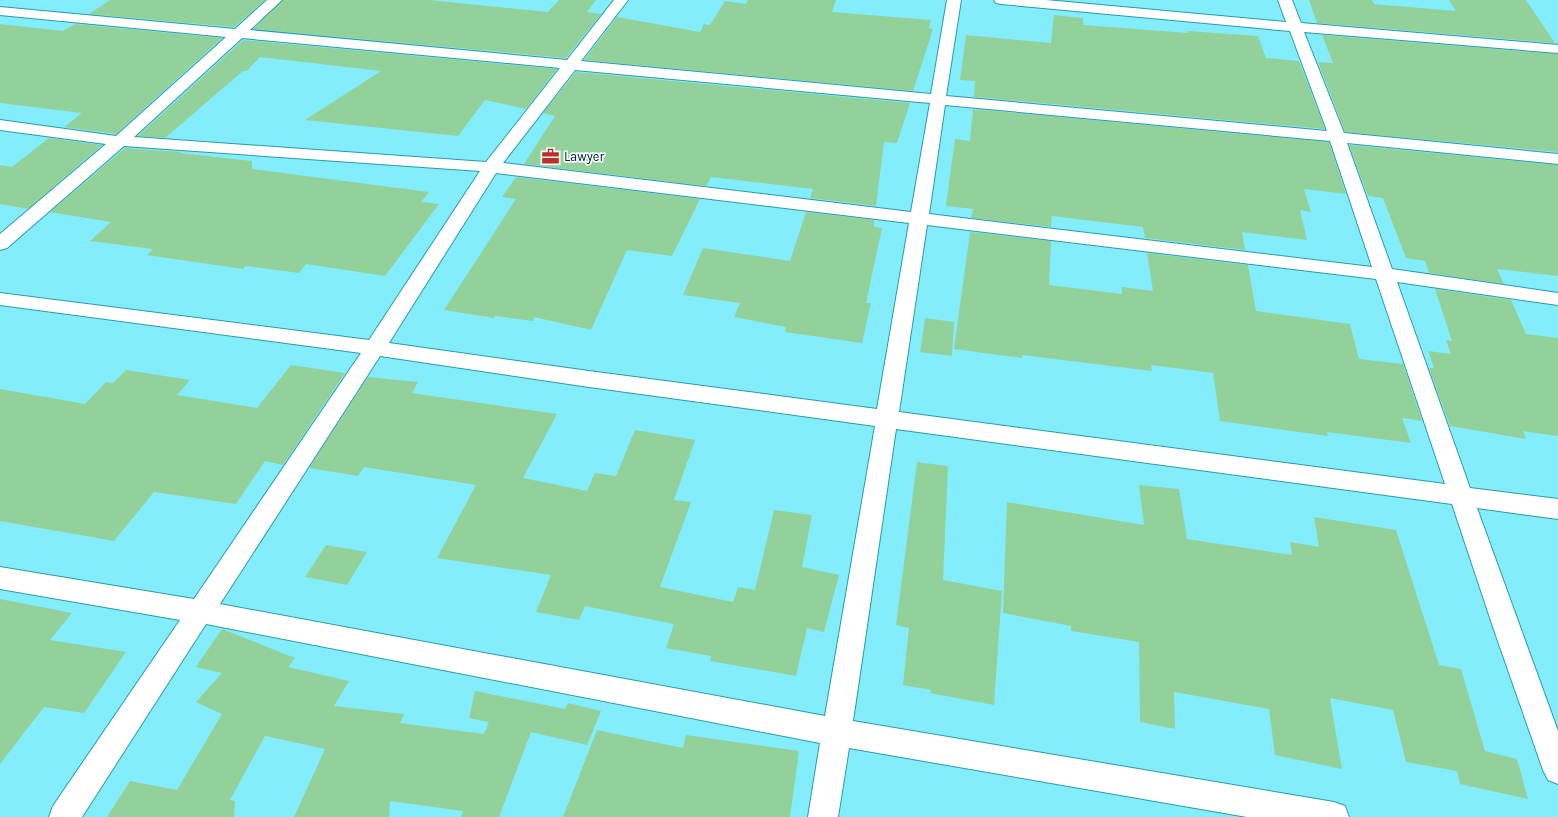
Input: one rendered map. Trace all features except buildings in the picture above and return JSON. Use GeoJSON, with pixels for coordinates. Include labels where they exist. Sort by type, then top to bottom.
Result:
{"type":"FeatureCollection","features":[{"type":"Feature","properties":{"kind":"street"},"geometry":{"type":"LineString","coordinates":[[0,244],[120,141],[275,0]]}},
{"type":"Feature","properties":{"kind":"street"},"geometry":{"type":"LineString","coordinates":[[64,817],[375,348],[491,167],[621,0]]}},
{"type":"Feature","properties":{"kind":"street"},"geometry":{"type":"LineString","coordinates":[[823,817],[954,0]]}},
{"type":"Feature","properties":{"kind":"street"},"geometry":{"type":"LineString","coordinates":[[1001,0],[1558,49]]}},
{"type":"Feature","properties":{"kind":"street"},"geometry":{"type":"LineString","coordinates":[[1285,0],[1337,137],[1558,770]]}},
{"type":"Feature","properties":{"kind":"street"},"geometry":{"type":"LineString","coordinates":[[0,11],[571,64],[1558,159]]}},
{"type":"Feature","properties":{"kind":"street"},"geometry":{"type":"LineString","coordinates":[[0,126],[120,141],[491,167],[1384,274],[1558,299]]}},
{"type":"Feature","properties":{"kind":"street"},"geometry":{"type":"LineString","coordinates":[[0,300],[375,348],[605,381],[1558,509]]}},
{"type":"Feature","properties":{"kind":"street"},"geometry":{"type":"LineString","coordinates":[[0,578],[201,612],[837,732],[1334,817]]}},
{"type":"Feature","properties":{"kind":"place","name":"Lawyer"},"geometry":{"type":"Point","coordinates":[551,156]}}]}
